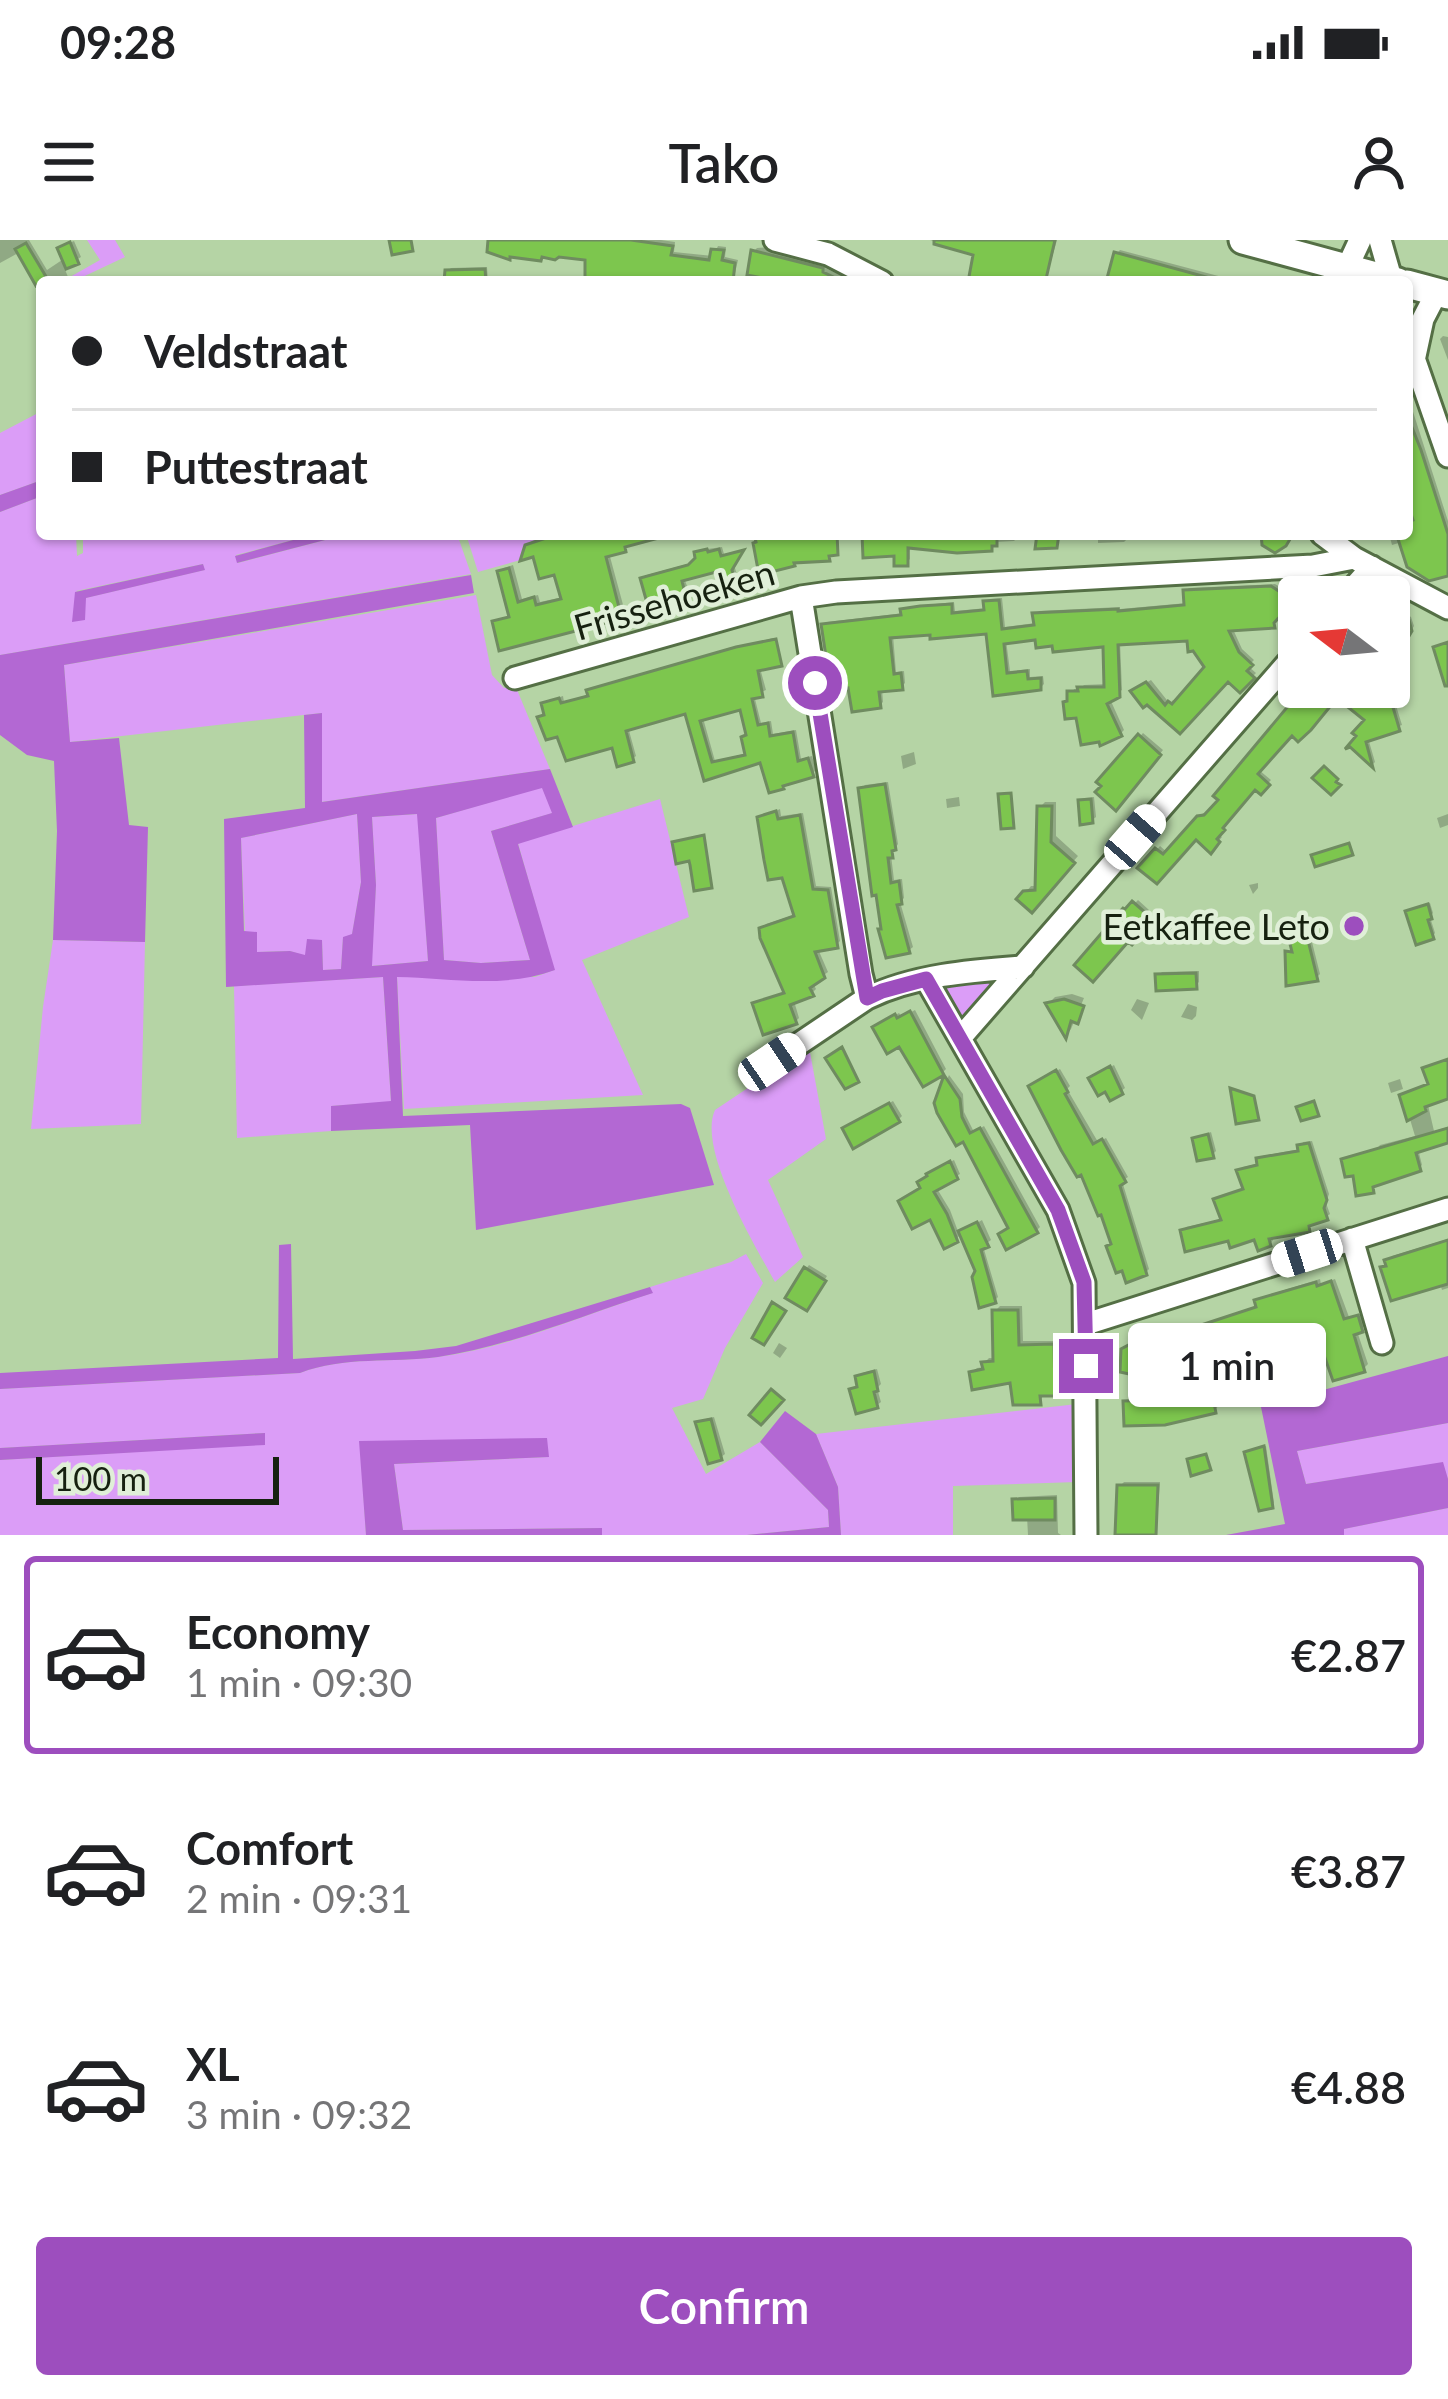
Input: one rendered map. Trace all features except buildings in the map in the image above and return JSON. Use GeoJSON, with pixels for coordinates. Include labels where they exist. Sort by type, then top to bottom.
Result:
{"type":"FeatureCollection","features":[{"type":"Feature","properties":{"kind":"main road"},"geometry":{"type":"LineString","coordinates":[[1243,240],[1374,276]]}},
{"type":"Feature","properties":{"kind":"main road"},"geometry":{"type":"LineString","coordinates":[[1413,286],[1443,294]]}},
{"type":"Feature","properties":{"kind":"street"},"geometry":{"type":"LineString","coordinates":[[775,240],[828,254],[871,276]]}},
{"type":"Feature","properties":{"kind":"street"},"geometry":{"type":"LineString","coordinates":[[1347,268],[1360,240]]}},
{"type":"Feature","properties":{"kind":"street"},"geometry":{"type":"LineString","coordinates":[[1380,240],[1392,276]]}},
{"type":"Feature","properties":{"kind":"street"},"geometry":{"type":"LineString","coordinates":[[1413,344],[1423,319],[1443,294]]}},
{"type":"Feature","properties":{"kind":"street"},"geometry":{"type":"LineString","coordinates":[[1413,359],[1448,456]]}},
{"type":"Feature","properties":{"kind":"street"},"geometry":{"type":"LineString","coordinates":[[1331,540],[1448,608]]}},
{"type":"Feature","properties":{"kind":"street"},"geometry":{"type":"LineString","coordinates":[[1356,576],[1363,562]]}},
{"type":"Feature","properties":{"kind":"street","name":"Frissehoeken"},"geometry":{"type":"LineString","coordinates":[[515,678],[801,597],[866,589],[1363,562]]}},
{"type":"Feature","properties":{"kind":"street"},"geometry":{"type":"LineString","coordinates":[[801,597],[867,998]]}},
{"type":"Feature","properties":{"kind":"street"},"geometry":{"type":"LineString","coordinates":[[961,1037],[1278,674]]}},
{"type":"Feature","properties":{"kind":"street"},"geometry":{"type":"LineString","coordinates":[[772,1062],[882,991],[926,979],[1023,967]]}},
{"type":"Feature","properties":{"kind":"street"},"geometry":{"type":"LineString","coordinates":[[926,979],[1058,1210],[1084,1282],[1086,1535]]}},
{"type":"Feature","properties":{"kind":"street"},"geometry":{"type":"LineString","coordinates":[[1087,1324],[1448,1209]]}},
{"type":"Feature","properties":{"kind":"street"},"geometry":{"type":"LineString","coordinates":[[1352,1239],[1382,1343]]}},
{"type":"Feature","properties":{"kind":"shaded area"},"geometry":{"type":"Polygon","coordinates":[[[87,240],[115,240],[125,257],[85,276],[72,276],[100,260],[87,240]]]}},
{"type":"Feature","properties":{"kind":"shaded area"},"geometry":{"type":"Polygon","coordinates":[[[36,414],[36,482],[0,495],[0,433],[36,414]]]}},
{"type":"Feature","properties":{"kind":"shaded area"},"geometry":{"type":"Polygon","coordinates":[[[36,482],[36,498],[0,512],[0,495],[36,482]]]}},
{"type":"Feature","properties":{"kind":"shaded area"},"geometry":{"type":"Polygon","coordinates":[[[36,498],[36,540],[76,540],[77,556],[83,553],[83,540],[292,540],[236,555],[238,563],[325,540],[459,540],[471,574],[0,655],[0,512],[36,498]],[[203,564],[76,591],[85,598],[204,570],[203,564]]]}},
{"type":"Feature","properties":{"kind":"shaded area"},"geometry":{"type":"Polygon","coordinates":[[[293,540],[325,540],[237,563],[235,556],[293,540]]]}},
{"type":"Feature","properties":{"kind":"shaded area"},"geometry":{"type":"Polygon","coordinates":[[[468,540],[592,540],[478,572],[468,540]]]}},
{"type":"Feature","properties":{"kind":"shaded area"},"geometry":{"type":"Polygon","coordinates":[[[203,564],[205,570],[86,598],[85,620],[72,622],[75,592],[203,564]]]}},
{"type":"Feature","properties":{"kind":"shaded area"},"geometry":{"type":"Polygon","coordinates":[[[471,575],[474,593],[64,665],[70,742],[119,738],[129,825],[148,827],[145,942],[53,940],[54,761],[27,755],[0,735],[0,655],[471,575]]]}},
{"type":"Feature","properties":{"kind":"shaded area"},"geometry":{"type":"Polygon","coordinates":[[[476,595],[492,675],[504,688],[515,685],[550,769],[321,802],[321,713],[70,742],[64,665],[476,595]]]}},
{"type":"Feature","properties":{"kind":"shaded area"},"geometry":{"type":"Polygon","coordinates":[[[322,713],[322,802],[550,769],[573,827],[518,844],[555,970],[496,981],[397,977],[403,1116],[681,1104],[690,1108],[714,1185],[476,1230],[470,1125],[331,1131],[331,1106],[391,1101],[383,977],[226,987],[224,819],[305,808],[304,715],[322,713]],[[542,788],[436,818],[444,960],[530,960],[491,831],[552,813],[542,788]],[[357,814],[241,838],[244,931],[257,932],[257,952],[305,955],[307,939],[322,940],[323,970],[341,969],[343,937],[352,934],[361,882],[357,814]],[[417,814],[372,817],[376,885],[372,966],[428,961],[417,814]]]}},
{"type":"Feature","properties":{"kind":"shaded area"},"geometry":{"type":"Polygon","coordinates":[[[542,787],[553,813],[491,831],[530,960],[444,960],[436,818],[542,787]]]}},
{"type":"Feature","properties":{"kind":"shaded area"},"geometry":{"type":"Polygon","coordinates":[[[660,799],[689,917],[582,960],[643,1095],[404,1109],[397,976],[535,977],[554,970],[518,843],[660,799]]]}},
{"type":"Feature","properties":{"kind":"shaded area"},"geometry":{"type":"Polygon","coordinates":[[[357,814],[361,882],[352,935],[343,938],[341,969],[323,970],[322,940],[305,956],[290,951],[257,952],[245,932],[241,838],[357,814]]]}},
{"type":"Feature","properties":{"kind":"shaded area"},"geometry":{"type":"Polygon","coordinates":[[[418,814],[428,961],[371,966],[376,885],[372,817],[418,814]]]}},
{"type":"Feature","properties":{"kind":"shaded area"},"geometry":{"type":"Polygon","coordinates":[[[53,940],[145,942],[141,1124],[31,1129],[53,940]]]}},
{"type":"Feature","properties":{"kind":"shaded area"},"geometry":{"type":"Polygon","coordinates":[[[383,977],[391,1102],[331,1106],[331,1131],[237,1138],[234,986],[383,977]]]}},
{"type":"Feature","properties":{"kind":"shaded area"},"geometry":{"type":"Polygon","coordinates":[[[991,978],[993,987],[963,1019],[958,1018],[943,985],[991,978]]]}},
{"type":"Feature","properties":{"kind":"shaded area"},"geometry":{"type":"Polygon","coordinates":[[[809,1047],[826,1139],[768,1180],[803,1257],[775,1282],[731,1197],[712,1127],[715,1110],[809,1047]]]}},
{"type":"Feature","properties":{"kind":"shaded area"},"geometry":{"type":"Polygon","coordinates":[[[291,1244],[293,1359],[456,1346],[650,1287],[653,1293],[520,1338],[438,1357],[351,1362],[300,1373],[0,1389],[0,1373],[278,1358],[279,1245],[291,1244]]]}},
{"type":"Feature","properties":{"kind":"shaded area"},"geometry":{"type":"Polygon","coordinates":[[[746,1254],[763,1283],[725,1348],[703,1399],[672,1408],[706,1474],[760,1442],[828,1510],[829,1527],[747,1535],[602,1535],[601,1528],[403,1530],[394,1464],[548,1457],[360,1442],[366,1535],[0,1535],[0,1460],[265,1444],[264,1433],[0,1448],[0,1389],[300,1373],[334,1364],[465,1352],[652,1293],[650,1287],[746,1254]]]}},
{"type":"Feature","properties":{"kind":"shaded area"},"geometry":{"type":"Polygon","coordinates":[[[1448,1356],[1448,1423],[1297,1451],[1306,1484],[1443,1462],[1448,1508],[1344,1529],[1344,1535],[1226,1535],[1285,1524],[1261,1407],[1448,1356]]]}},
{"type":"Feature","properties":{"kind":"shaded area"},"geometry":{"type":"Polygon","coordinates":[[[1077,1404],[1077,1482],[953,1486],[953,1535],[841,1535],[838,1487],[816,1434],[1077,1404]]]}},
{"type":"Feature","properties":{"kind":"shaded area"},"geometry":{"type":"Polygon","coordinates":[[[785,1411],[816,1434],[838,1487],[841,1535],[747,1535],[829,1527],[828,1510],[760,1442],[785,1411]]]}},
{"type":"Feature","properties":{"kind":"shaded area"},"geometry":{"type":"Polygon","coordinates":[[[1448,1423],[1448,1479],[1442,1463],[1306,1484],[1297,1451],[1448,1423]]]}},
{"type":"Feature","properties":{"kind":"shaded area"},"geometry":{"type":"Polygon","coordinates":[[[265,1433],[265,1445],[0,1460],[0,1448],[265,1433]]]}},
{"type":"Feature","properties":{"kind":"shaded area"},"geometry":{"type":"Polygon","coordinates":[[[547,1438],[549,1457],[394,1464],[403,1530],[602,1528],[602,1535],[366,1535],[359,1441],[547,1438]]]}},
{"type":"Feature","properties":{"kind":"shaded area"},"geometry":{"type":"Polygon","coordinates":[[[1448,1508],[1448,1535],[1344,1535],[1343,1529],[1448,1508]]]}},
{"type":"Feature","properties":{"kind":"place","name":"Eetkaffee Leto"},"geometry":{"type":"Point","coordinates":[1354,926]}},
{"type":"Feature","properties":{"kind":"route"},"geometry":{"type":"LineString","coordinates":[[815,683],[867,998],[926,979],[961,1037],[1058,1210],[1071,1242],[1084,1282],[1086,1366]]}}]}
